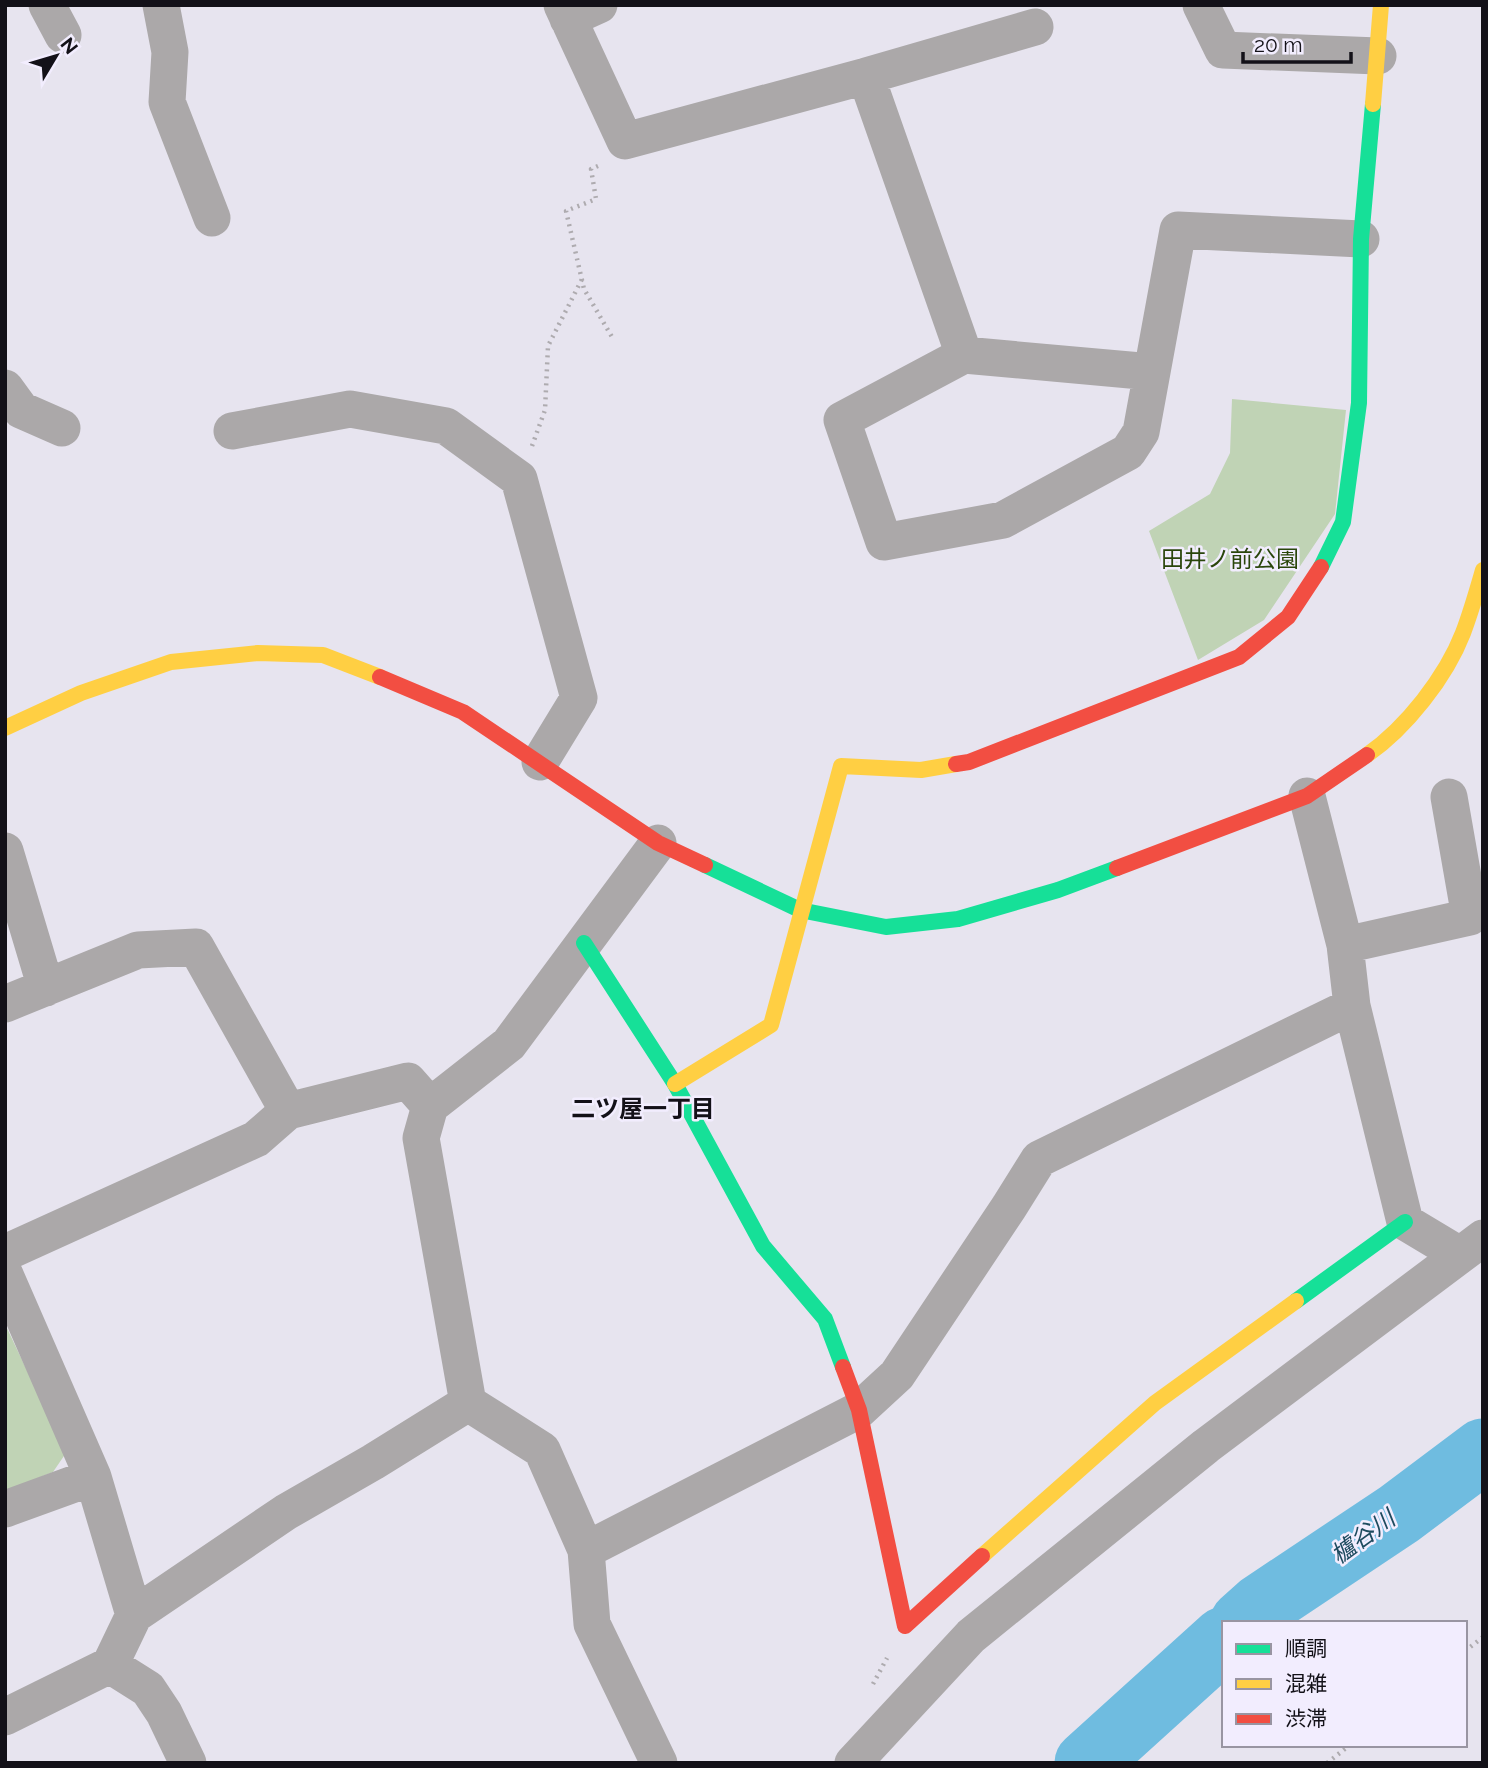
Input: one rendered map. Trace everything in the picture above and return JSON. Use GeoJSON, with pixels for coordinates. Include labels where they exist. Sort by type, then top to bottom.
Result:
{"type":"FeatureCollection","features":[{"type":"Feature","properties":{"kind":"street"},"geometry":{"type":"LineString","coordinates":[[161,5],[170,52],[167,102],[212,218]]}},
{"type":"Feature","properties":{"kind":"street"},"geometry":{"type":"LineString","coordinates":[[1201,5],[1223,50],[1378,57]]}},
{"type":"Feature","properties":{"kind":"street"},"geometry":{"type":"LineString","coordinates":[[675,1084],[771,1025],[841,766],[921,770],[968,762],[1239,657],[1288,617],[1319,570],[1343,522],[1359,403],[1361,239],[1381,5]]}},
{"type":"Feature","properties":{"kind":"street"},"geometry":{"type":"LineString","coordinates":[[576,10],[625,141],[1035,27]]}},
{"type":"Feature","properties":{"kind":"street"},"geometry":{"type":"LineString","coordinates":[[866,76],[964,355]]}},
{"type":"Feature","properties":{"kind":"street"},"geometry":{"type":"LineString","coordinates":[[1152,372],[964,355],[842,420],[884,542],[1003,520],[1128,452],[1141,432],[1152,372],[1178,230],[1361,239]]}},
{"type":"Feature","properties":{"kind":"street"},"geometry":{"type":"LineString","coordinates":[[5,388],[21,410],[62,428]]}},
{"type":"Feature","properties":{"kind":"street"},"geometry":{"type":"LineString","coordinates":[[232,431],[350,409],[446,426],[519,479],[579,698],[540,762]]}},
{"type":"Feature","properties":{"kind":"street"},"geometry":{"type":"LineString","coordinates":[[5,728],[81,693],[171,662],[258,653],[323,655],[463,712],[658,843],[800,910],[886,927],[958,919],[1058,890],[1307,796],[1386,742],[1437,683],[1463,634],[1483,570]]}},
{"type":"Feature","properties":{"kind":"street"},"geometry":{"type":"LineString","coordinates":[[1307,796],[1345,945],[1352,1006],[1405,1222]]}},
{"type":"Feature","properties":{"kind":"street"},"geometry":{"type":"LineString","coordinates":[[1345,945],[1470,917],[1449,797]]}},
{"type":"Feature","properties":{"kind":"street"},"geometry":{"type":"LineString","coordinates":[[650,1760],[592,1624],[586,1550],[542,1450],[468,1403],[421,1138],[430,1106],[509,1044],[658,843]]}},
{"type":"Feature","properties":{"kind":"street"},"geometry":{"type":"LineString","coordinates":[[5,851],[46,988]]}},
{"type":"Feature","properties":{"kind":"street"},"geometry":{"type":"LineString","coordinates":[[584,943],[675,1084],[763,1245],[825,1319],[859,1410],[905,1626],[1155,1403],[1405,1222]]}},
{"type":"Feature","properties":{"kind":"street"},"geometry":{"type":"LineString","coordinates":[[5,1004],[138,950],[196,947],[288,1111]]}},
{"type":"Feature","properties":{"kind":"street"},"geometry":{"type":"LineString","coordinates":[[586,1550],[859,1410],[897,1375],[1039,1159],[1352,1006]]}},
{"type":"Feature","properties":{"kind":"street"},"geometry":{"type":"LineString","coordinates":[[5,1253],[256,1139],[288,1111],[408,1081],[430,1106]]}},
{"type":"Feature","properties":{"kind":"street"},"geometry":{"type":"LineString","coordinates":[[1405,1222],[1472,1247]]}},
{"type":"Feature","properties":{"kind":"street"},"geometry":{"type":"LineString","coordinates":[[853,1763],[971,1636],[1206,1446],[1472,1247]]}},
{"type":"Feature","properties":{"kind":"street"},"geometry":{"type":"LineString","coordinates":[[5,1275],[93,1476],[134,1615]]}},
{"type":"Feature","properties":{"kind":"street"},"geometry":{"type":"LineString","coordinates":[[5,1717],[110,1665],[134,1615],[286,1512],[468,1403]]}},
{"type":"Feature","properties":{"kind":"street"},"geometry":{"type":"LineString","coordinates":[[5,1510],[93,1476]]}},
{"type":"Feature","properties":{"kind":"street"},"geometry":{"type":"LineString","coordinates":[[110,1665],[148,1689],[164,1713],[188,1763]]}},
{"type":"Feature","properties":{"kind":"path"},"geometry":{"type":"LineString","coordinates":[[612,337],[584,289],[566,211],[596,200],[591,169],[626,154],[625,141]]}},
{"type":"Feature","properties":{"kind":"path"},"geometry":{"type":"LineString","coordinates":[[519,479],[545,410],[548,346],[582,279]]}},
{"type":"Feature","properties":{"kind":"path"},"geometry":{"type":"LineString","coordinates":[[1467,1649],[1483,1637]]}},
{"type":"Feature","properties":{"kind":"path"},"geometry":{"type":"LineString","coordinates":[[1327,1763],[1347,1747]]}},
{"type":"Feature","properties":{"kind":"green space","name":"田井ノ前公園"},"geometry":{"type":"Polygon","coordinates":[[[1232,399],[1346,410],[1335,514],[1264,620],[1198,660],[1149,531],[1210,494],[1230,453],[1232,399]]]}},
{"type":"Feature","properties":{"kind":"green space"},"geometry":{"type":"Polygon","coordinates":[[[5,1324],[66,1453],[53,1472],[5,1491],[5,1324]]]}},
{"type":"Feature","properties":{"kind":"waterway","name":"櫨谷川"},"geometry":{"type":"LineString","coordinates":[[1244,1621],[1261,1606],[1399,1514],[1483,1451]]}},
{"type":"Feature","properties":{"kind":"waterway","name":"櫨谷川"},"geometry":{"type":"LineString","coordinates":[[1087,1763],[1222,1641]]}},
{"type":"Feature","properties":{"kind":"traffic: fast"},"geometry":{"type":"LineString","coordinates":[[1321,567],[1343,522],[1359,403],[1361,239],[1373,104]]}},
{"type":"Feature","properties":{"kind":"traffic: fast"},"geometry":{"type":"LineString","coordinates":[[705,865],[800,910],[886,927],[958,919],[1058,890],[1117,868]]}},
{"type":"Feature","properties":{"kind":"traffic: fast"},"geometry":{"type":"LineString","coordinates":[[584,943],[675,1084],[763,1246],[825,1319],[843,1367]]}},
{"type":"Feature","properties":{"kind":"traffic: fast"},"geometry":{"type":"LineString","coordinates":[[1296,1301],[1405,1222]]}},
{"type":"Feature","properties":{"kind":"traffic: slow"},"geometry":{"type":"LineString","coordinates":[[1373,104],[1381,5]]}},
{"type":"Feature","properties":{"kind":"traffic: slow"},"geometry":{"type":"LineString","coordinates":[[1367,755],[1410,716],[1446,667],[1463,633],[1483,570]]}},
{"type":"Feature","properties":{"kind":"traffic: slow"},"geometry":{"type":"LineString","coordinates":[[5,728],[81,693],[171,662],[258,653],[323,655],[380,677]]}},
{"type":"Feature","properties":{"kind":"traffic: slow"},"geometry":{"type":"LineString","coordinates":[[675,1084],[771,1025],[841,766],[921,770],[956,764]]}},
{"type":"Feature","properties":{"kind":"traffic: slow"},"geometry":{"type":"LineString","coordinates":[[982,1556],[1155,1403],[1296,1301]]}},
{"type":"Feature","properties":{"kind":"traffic: jam"},"geometry":{"type":"LineString","coordinates":[[956,764],[969,762],[1239,657],[1288,617],[1321,567]]}},
{"type":"Feature","properties":{"kind":"traffic: jam"},"geometry":{"type":"LineString","coordinates":[[380,677],[463,712],[658,843],[705,865]]}},
{"type":"Feature","properties":{"kind":"traffic: jam"},"geometry":{"type":"LineString","coordinates":[[1117,868],[1307,796],[1367,755]]}},
{"type":"Feature","properties":{"kind":"traffic: jam"},"geometry":{"type":"LineString","coordinates":[[843,1367],[859,1410],[905,1626],[982,1556]]}},
{"type":"Feature","properties":{"kind":"district","name":"二ツ屋一丁目"},"geometry":{"type":"Point","coordinates":[643,1109]}}]}
